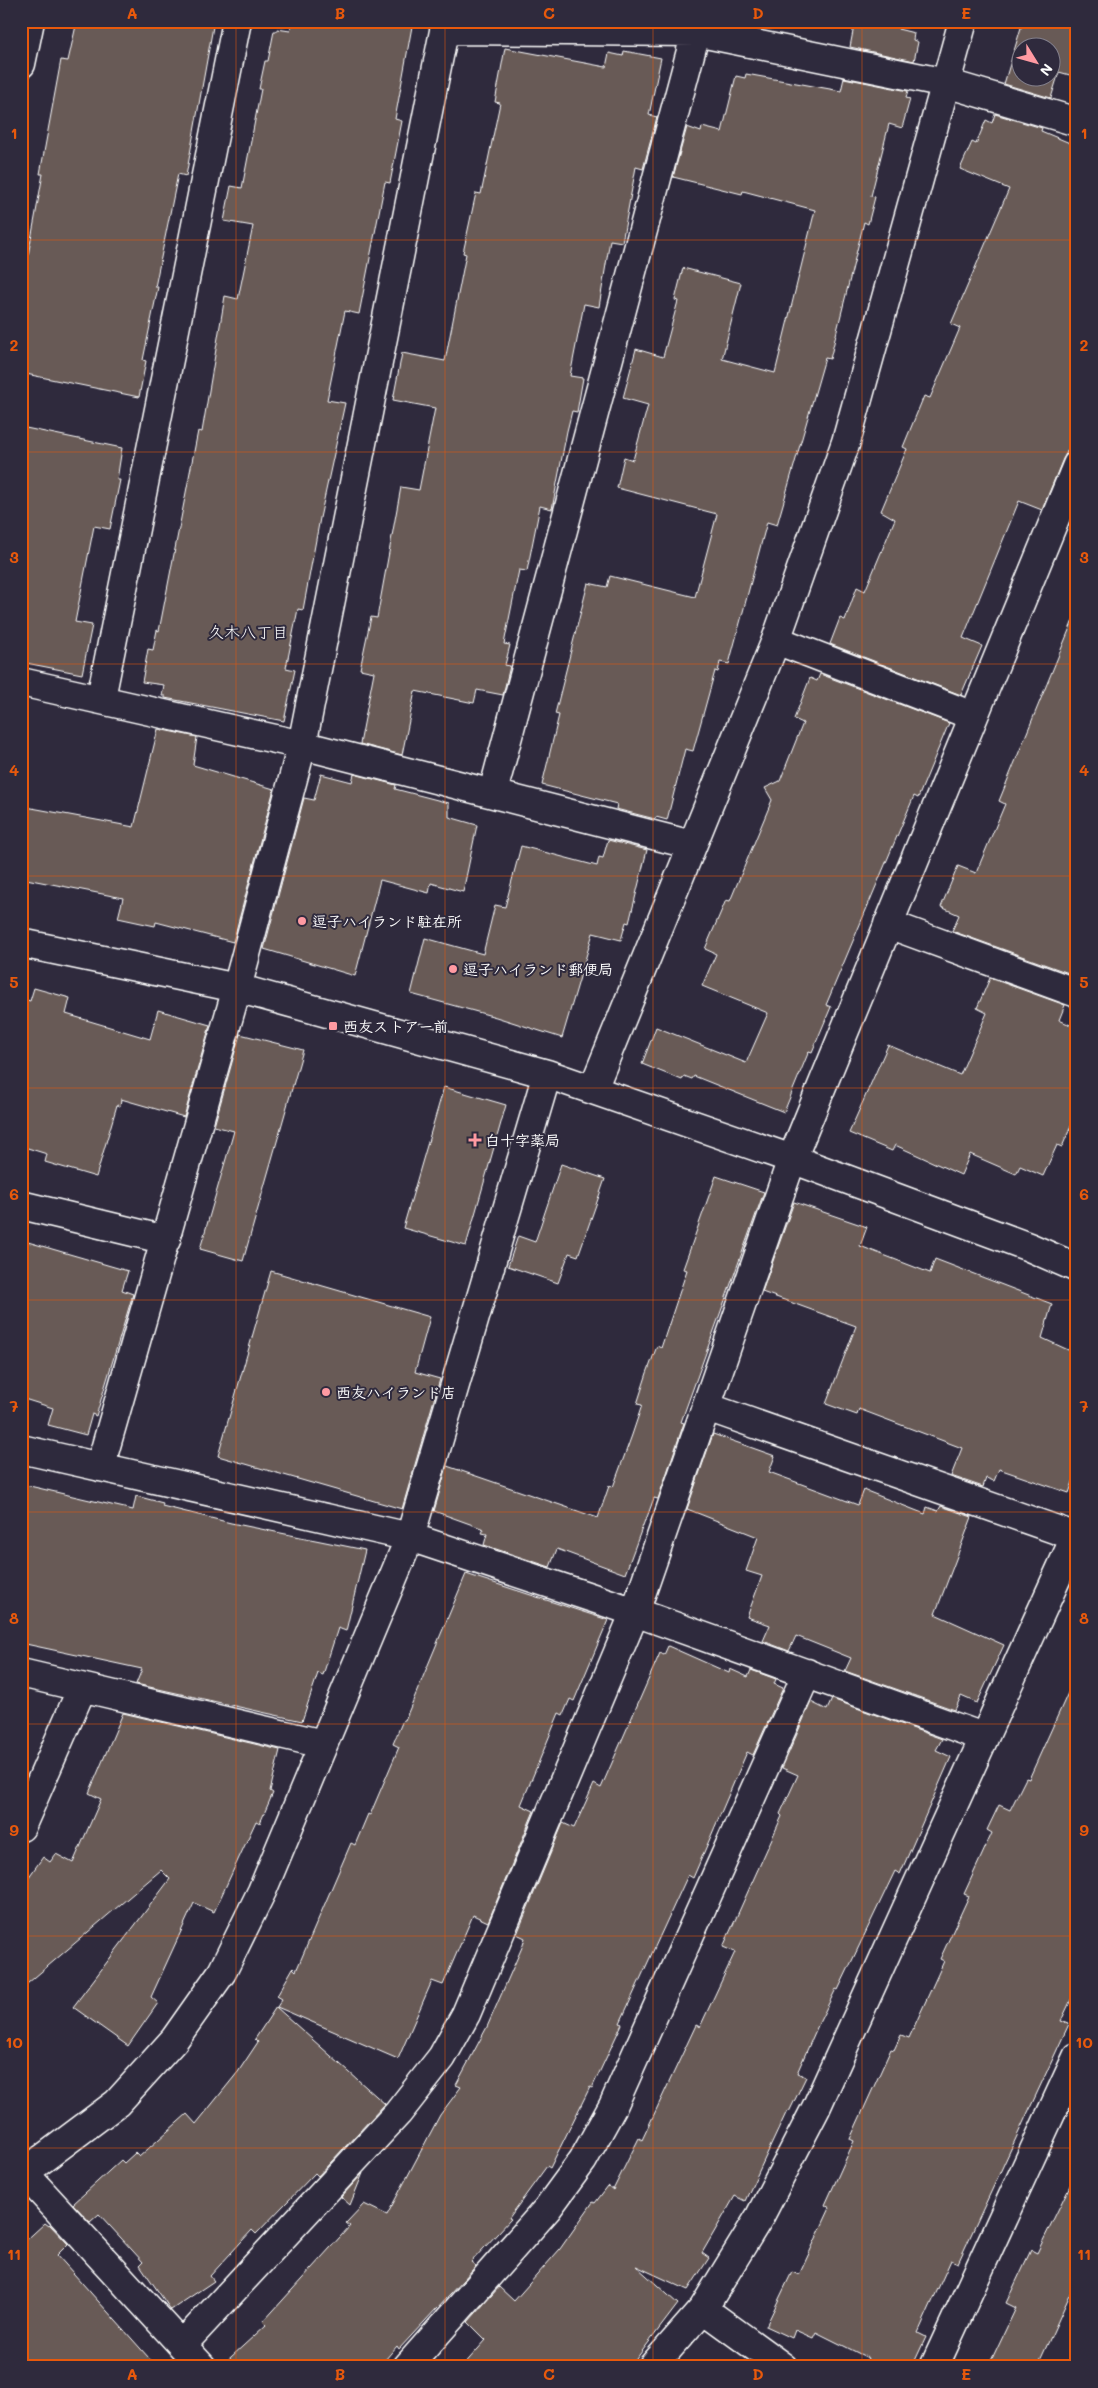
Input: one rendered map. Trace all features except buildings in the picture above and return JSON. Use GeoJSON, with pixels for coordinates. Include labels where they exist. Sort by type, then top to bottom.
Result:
{"type":"FeatureCollection","features":[{"type":"Feature","properties":{"kind":"street"},"geometry":{"type":"LineString","coordinates":[[21,64],[30,21]]}},
{"type":"Feature","properties":{"kind":"street"},"geometry":{"type":"LineString","coordinates":[[101,698],[238,21]]}},
{"type":"Feature","properties":{"kind":"street"},"geometry":{"type":"LineString","coordinates":[[593,1089],[776,640],[846,442],[963,21]]}},
{"type":"Feature","properties":{"kind":"street"},"geometry":{"type":"LineString","coordinates":[[100,1467],[238,988],[302,745],[445,26],[696,32],[946,83],[1077,122]]}},
{"type":"Feature","properties":{"kind":"street"},"geometry":{"type":"LineString","coordinates":[[493,792],[696,32]]}},
{"type":"Feature","properties":{"kind":"street"},"geometry":{"type":"LineString","coordinates":[[182,2345],[398,2113],[442,2057],[466,2014],[635,1612],[792,1159],[1077,465]]}},
{"type":"Feature","properties":{"kind":"street"},"geometry":{"type":"LineString","coordinates":[[776,640],[973,716]]}},
{"type":"Feature","properties":{"kind":"street"},"geometry":{"type":"LineString","coordinates":[[21,682],[101,698],[302,745],[493,792],[692,845]]}},
{"type":"Feature","properties":{"kind":"street"},"geometry":{"type":"LineString","coordinates":[[888,924],[1077,993]]}},
{"type":"Feature","properties":{"kind":"street"},"geometry":{"type":"LineString","coordinates":[[21,944],[238,988],[547,1074],[792,1159],[1029,1247],[1077,1268]]}},
{"type":"Feature","properties":{"kind":"street"},"geometry":{"type":"LineString","coordinates":[[202,2367],[23,2174],[117,2102],[174,2040],[222,1972],[262,1891],[410,1537],[547,1074]]}},
{"type":"Feature","properties":{"kind":"street"},"geometry":{"type":"LineString","coordinates":[[21,1205],[166,1240]]}},
{"type":"Feature","properties":{"kind":"street"},"geometry":{"type":"LineString","coordinates":[[652,2367],[703,2309],[760,2216],[816,2108],[1076,1535],[707,1407]]}},
{"type":"Feature","properties":{"kind":"street"},"geometry":{"type":"LineString","coordinates":[[21,1449],[410,1537],[635,1612],[983,1738]]}},
{"type":"Feature","properties":{"kind":"street"},"geometry":{"type":"LineString","coordinates":[[21,1673],[323,1744]]}},
{"type":"Feature","properties":{"kind":"street"},"geometry":{"type":"LineString","coordinates":[[406,2367],[547,2209],[584,2160],[613,2106],[807,1673]]}},
{"type":"Feature","properties":{"kind":"street"},"geometry":{"type":"LineString","coordinates":[[21,1827],[33,1804],[82,1688]]}},
{"type":"Feature","properties":{"kind":"street"},"geometry":{"type":"LineString","coordinates":[[934,2367],[1077,2056]]}},
{"type":"Feature","properties":{"kind":"street"},"geometry":{"type":"LineString","coordinates":[[703,2309],[783,2367]]}},
{"type":"Feature","properties":{"kind":"place","name":"逗子ハイランド駐在所"},"geometry":{"type":"Point","coordinates":[302,921]}},
{"type":"Feature","properties":{"kind":"place","name":"逗子ハイランド郵便局"},"geometry":{"type":"Point","coordinates":[453,969]}},
{"type":"Feature","properties":{"kind":"place","name":"西友ストアー前"},"geometry":{"type":"Point","coordinates":[333,1026]}},
{"type":"Feature","properties":{"kind":"place","name":"白十字薬局"},"geometry":{"type":"Point","coordinates":[475,1140]}},
{"type":"Feature","properties":{"kind":"place","name":"西友ハイランド店"},"geometry":{"type":"Point","coordinates":[326,1392]}},
{"type":"Feature","properties":{"kind":"district","name":"久木八丁目"},"geometry":{"type":"Point","coordinates":[248,631]}}]}
